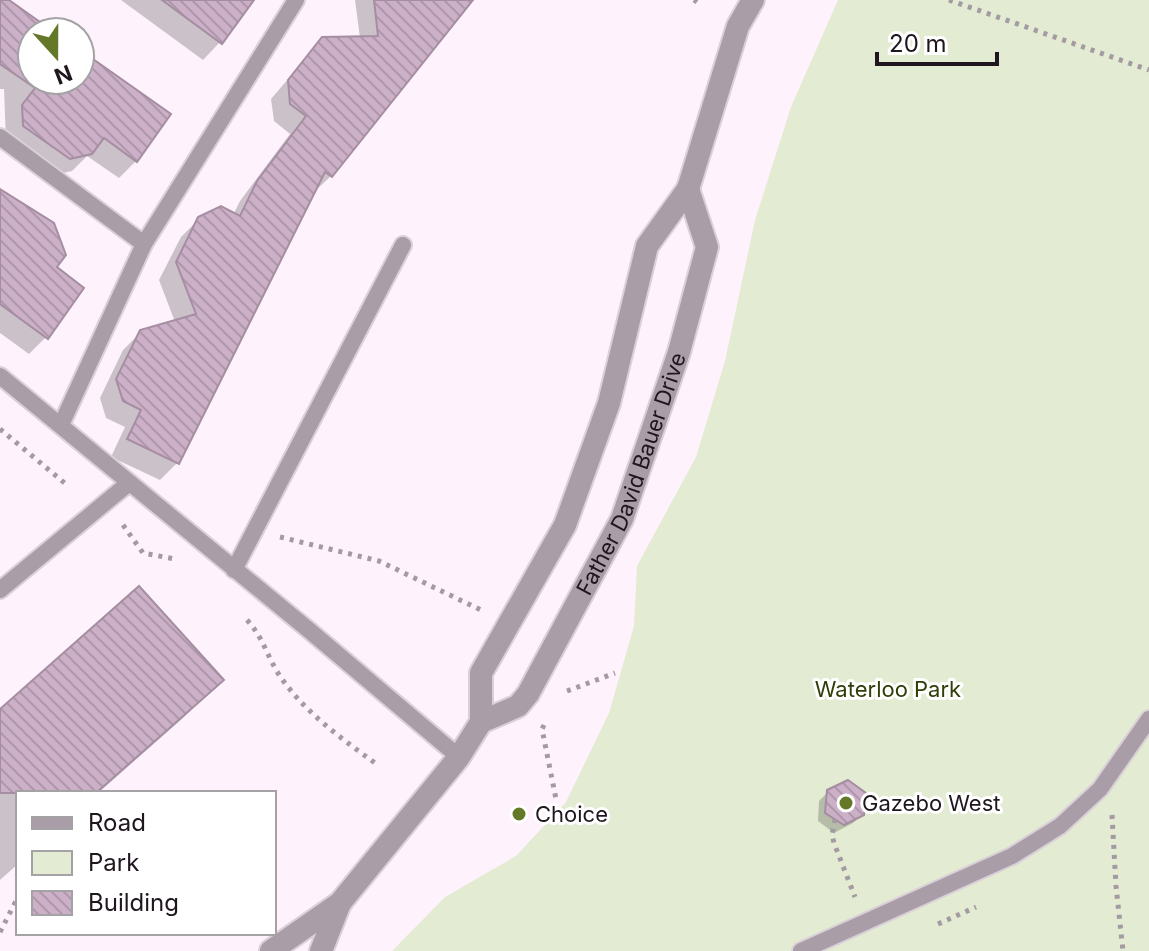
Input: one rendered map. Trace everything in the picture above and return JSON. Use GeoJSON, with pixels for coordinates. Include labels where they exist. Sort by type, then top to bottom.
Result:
{"type":"FeatureCollection","features":[{"type":"Feature","properties":{"kind":"street","name":"Father David Bauer Drive"},"geometry":{"type":"LineString","coordinates":[[688,189],[707,247],[679,352],[622,519],[528,694],[518,706],[481,722],[481,673],[565,525],[609,403],[647,246],[688,189],[738,26],[753,0]]}},
{"type":"Feature","properties":{"kind":"street"},"geometry":{"type":"LineString","coordinates":[[271,951],[340,903],[459,757],[481,722]]}},
{"type":"Feature","properties":{"kind":"street"},"geometry":{"type":"LineString","coordinates":[[321,951],[340,903]]}},
{"type":"Feature","properties":{"kind":"lane"},"geometry":{"type":"LineString","coordinates":[[61,425],[144,244],[296,0]]}},
{"type":"Feature","properties":{"kind":"lane"},"geometry":{"type":"LineString","coordinates":[[0,137],[144,244]]}},
{"type":"Feature","properties":{"kind":"lane"},"geometry":{"type":"LineString","coordinates":[[234,570],[403,245]]}},
{"type":"Feature","properties":{"kind":"lane"},"geometry":{"type":"LineString","coordinates":[[0,376],[459,757]]}},
{"type":"Feature","properties":{"kind":"lane"},"geometry":{"type":"LineString","coordinates":[[0,590],[129,483]]}},
{"type":"Feature","properties":{"kind":"lane"},"geometry":{"type":"LineString","coordinates":[[801,951],[1012,856],[1060,826],[1100,789],[1149,719]]}},
{"type":"Feature","properties":{"kind":"path"},"geometry":{"type":"LineString","coordinates":[[949,0],[1149,70]]}},
{"type":"Feature","properties":{"kind":"path"},"geometry":{"type":"LineString","coordinates":[[0,429],[67,485]]}},
{"type":"Feature","properties":{"kind":"path"},"geometry":{"type":"LineString","coordinates":[[118,518],[143,553],[180,560]]}},
{"type":"Feature","properties":{"kind":"path"},"geometry":{"type":"LineString","coordinates":[[279,537],[379,561],[481,610]]}},
{"type":"Feature","properties":{"kind":"path"},"geometry":{"type":"LineString","coordinates":[[240,613],[259,633],[281,679],[327,727],[375,763]]}},
{"type":"Feature","properties":{"kind":"path"},"geometry":{"type":"LineString","coordinates":[[563,692],[615,673]]}},
{"type":"Feature","properties":{"kind":"path"},"geometry":{"type":"LineString","coordinates":[[547,719],[542,729],[556,799]]}},
{"type":"Feature","properties":{"kind":"path"},"geometry":{"type":"LineString","coordinates":[[1112,816],[1123,951]]}},
{"type":"Feature","properties":{"kind":"path"},"geometry":{"type":"LineString","coordinates":[[835,819],[834,843],[865,923]]}},
{"type":"Feature","properties":{"kind":"path"},"geometry":{"type":"LineString","coordinates":[[0,932],[16,901]]}},
{"type":"Feature","properties":{"kind":"green space","name":"Waterloo Park"},"geometry":{"type":"Polygon","coordinates":[[[838,0],[1149,0],[1149,951],[392,951],[445,897],[516,856],[566,802],[609,713],[634,626],[637,566],[696,457],[725,361],[755,220],[791,107],[838,0]]]}},
{"type":"Feature","properties":{"kind":"building"},"geometry":{"type":"Polygon","coordinates":[[[0,0],[9,0],[32,16],[16,16],[16,75],[0,64],[0,0]]]}},
{"type":"Feature","properties":{"kind":"building"},"geometry":{"type":"Polygon","coordinates":[[[162,0],[254,0],[222,44],[162,0]]]}},
{"type":"Feature","properties":{"kind":"building"},"geometry":{"type":"Polygon","coordinates":[[[374,0],[473,0],[332,177],[325,172],[179,464],[127,439],[141,410],[123,401],[116,379],[140,330],[196,314],[176,262],[198,217],[221,206],[240,216],[257,181],[306,116],[290,104],[288,80],[322,37],[378,36],[374,0]]]}},
{"type":"Feature","properties":{"kind":"building"},"geometry":{"type":"Polygon","coordinates":[[[96,61],[171,114],[137,162],[104,138],[92,154],[70,159],[23,126],[22,105],[29,96],[96,96],[96,61]]]}},
{"type":"Feature","properties":{"kind":"building"},"geometry":{"type":"Polygon","coordinates":[[[0,189],[54,223],[66,255],[57,267],[84,288],[48,339],[0,304],[0,189]]]}},
{"type":"Feature","properties":{"kind":"building"},"geometry":{"type":"Polygon","coordinates":[[[139,586],[224,680],[98,791],[0,793],[0,709],[139,586]]]}},
{"type":"Feature","properties":{"kind":"building","name":"Gazebo West"},"geometry":{"type":"Polygon","coordinates":[[[848,780],[866,793],[864,815],[844,825],[825,813],[827,790],[848,780]]]}},
{"type":"Feature","properties":{"kind":"place","name":"Gazebo West"},"geometry":{"type":"Point","coordinates":[846,803]}},
{"type":"Feature","properties":{"kind":"place","name":"Choice"},"geometry":{"type":"Point","coordinates":[519,814]}}]}
